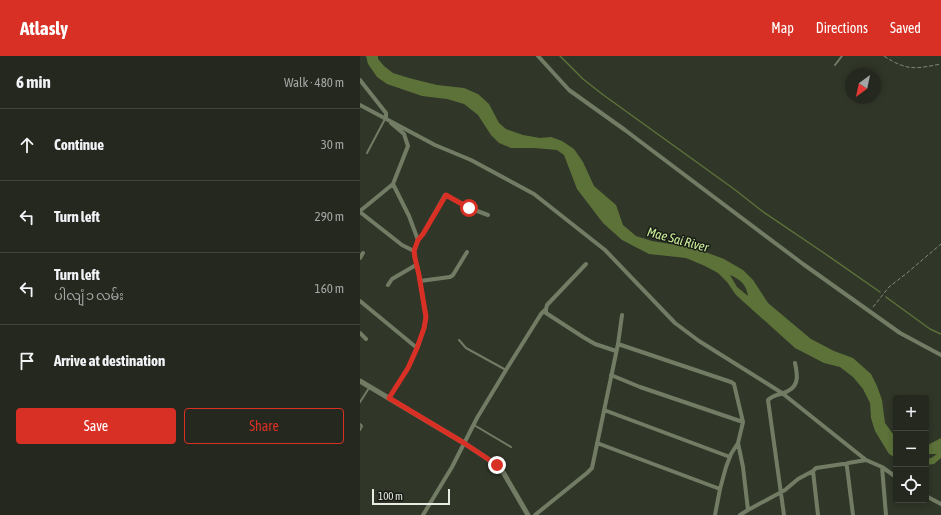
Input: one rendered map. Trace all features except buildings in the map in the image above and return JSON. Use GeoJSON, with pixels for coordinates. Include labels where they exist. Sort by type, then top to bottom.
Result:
{"type":"FeatureCollection","features":[{"type":"Feature","properties":{"kind":"street"},"geometry":{"type":"LineString","coordinates":[[538,56],[569,90],[625,130],[802,264],[900,333],[941,355]]}},
{"type":"Feature","properties":{"kind":"street"},"geometry":{"type":"LineString","coordinates":[[360,80],[386,113],[386,118],[404,134],[408,146],[393,184],[360,212],[402,245],[414,251]]}},
{"type":"Feature","properties":{"kind":"street"},"geometry":{"type":"LineString","coordinates":[[361,107],[386,118],[435,145],[471,160],[534,194],[605,250],[675,323],[699,341],[782,393],[866,460],[882,467],[893,475]]}},
{"type":"Feature","properties":{"kind":"street"},"geometry":{"type":"LineString","coordinates":[[393,184],[409,216],[418,240]]}},
{"type":"Feature","properties":{"kind":"street"},"geometry":{"type":"LineString","coordinates":[[389,398],[408,368],[422,334],[426,317],[414,251],[418,240],[446,195],[469,208],[488,215]]}},
{"type":"Feature","properties":{"kind":"street"},"geometry":{"type":"LineString","coordinates":[[420,281],[450,277],[467,252]]}},
{"type":"Feature","properties":{"kind":"street"},"geometry":{"type":"LineString","coordinates":[[360,258],[363,253]]}},
{"type":"Feature","properties":{"kind":"street"},"geometry":{"type":"LineString","coordinates":[[423,515],[452,467],[473,425],[541,314],[546,309],[547,305],[586,264]]}},
{"type":"Feature","properties":{"kind":"street"},"geometry":{"type":"LineString","coordinates":[[388,285],[392,279],[416,265]]}},
{"type":"Feature","properties":{"kind":"street"},"geometry":{"type":"LineString","coordinates":[[360,301],[417,348]]}},
{"type":"Feature","properties":{"kind":"street"},"geometry":{"type":"LineString","coordinates":[[546,309],[546,313],[583,337],[595,344],[616,351]]}},
{"type":"Feature","properties":{"kind":"street"},"geometry":{"type":"LineString","coordinates":[[535,515],[592,468],[618,344],[622,315]]}},
{"type":"Feature","properties":{"kind":"street"},"geometry":{"type":"LineString","coordinates":[[360,333],[366,340]]}},
{"type":"Feature","properties":{"kind":"street"},"geometry":{"type":"LineString","coordinates":[[618,344],[734,384],[743,422],[738,443],[726,467],[715,515]]}},
{"type":"Feature","properties":{"kind":"street"},"geometry":{"type":"LineString","coordinates":[[784,515],[768,400],[774,395],[788,391],[794,386],[797,376],[795,363]]}},
{"type":"Feature","properties":{"kind":"street"},"geometry":{"type":"LineString","coordinates":[[611,375],[640,387],[743,422]]}},
{"type":"Feature","properties":{"kind":"street"},"geometry":{"type":"LineString","coordinates":[[360,380],[464,443],[497,465],[503,472],[528,515]]}},
{"type":"Feature","properties":{"kind":"street"},"geometry":{"type":"LineString","coordinates":[[604,410],[730,457]]}},
{"type":"Feature","properties":{"kind":"street"},"geometry":{"type":"LineString","coordinates":[[597,443],[720,489]]}},
{"type":"Feature","properties":{"kind":"street"},"geometry":{"type":"LineString","coordinates":[[738,443],[748,510]]}},
{"type":"Feature","properties":{"kind":"street"},"geometry":{"type":"LineString","coordinates":[[740,515],[785,490],[798,479],[816,468],[866,460]]}},
{"type":"Feature","properties":{"kind":"street"},"geometry":{"type":"LineString","coordinates":[[846,464],[848,467],[853,515]]}},
{"type":"Feature","properties":{"kind":"street"},"geometry":{"type":"LineString","coordinates":[[882,467],[886,515]]}},
{"type":"Feature","properties":{"kind":"street"},"geometry":{"type":"LineString","coordinates":[[813,471],[818,515]]}},
{"type":"Feature","properties":{"kind":"street"},"geometry":{"type":"LineString","coordinates":[[929,498],[941,504]]}},
{"type":"Feature","properties":{"kind":"lane"},"geometry":{"type":"LineString","coordinates":[[835,65],[842,56]]}},
{"type":"Feature","properties":{"kind":"lane"},"geometry":{"type":"LineString","coordinates":[[367,153],[386,118]]}},
{"type":"Feature","properties":{"kind":"lane"},"geometry":{"type":"LineString","coordinates":[[459,340],[466,348],[506,370]]}},
{"type":"Feature","properties":{"kind":"lane"},"geometry":{"type":"LineString","coordinates":[[360,402],[370,387]]}},
{"type":"Feature","properties":{"kind":"lane"},"geometry":{"type":"LineString","coordinates":[[360,424],[362,426],[360,430]]}},
{"type":"Feature","properties":{"kind":"lane"},"geometry":{"type":"LineString","coordinates":[[473,425],[511,447]]}},
{"type":"Feature","properties":{"kind":"path"},"geometry":{"type":"LineString","coordinates":[[884,56],[895,64],[907,68],[922,68],[941,64]]}},
{"type":"Feature","properties":{"kind":"path"},"geometry":{"type":"LineString","coordinates":[[869,311],[889,287],[941,244]]}},
{"type":"Feature","properties":{"kind":"shaded area"},"geometry":{"type":"Polygon","coordinates":[[[366,56],[378,56],[378,59],[384,66],[393,73],[437,85],[464,88],[478,94],[489,104],[499,123],[506,129],[523,135],[540,138],[551,137],[562,141],[574,149],[583,162],[594,186],[616,205],[623,225],[636,236],[652,241],[695,248],[724,259],[743,270],[753,280],[768,303],[811,339],[834,351],[853,358],[871,374],[882,400],[885,423],[893,434],[893,456],[889,454],[875,431],[871,418],[870,403],[863,389],[853,377],[840,367],[824,363],[795,348],[736,295],[727,282],[718,273],[686,258],[649,254],[622,240],[603,223],[577,189],[564,155],[557,150],[511,148],[499,143],[491,135],[478,115],[464,104],[447,99],[422,96],[387,84],[377,77],[368,64],[366,56]],[[730,275],[737,287],[748,296],[744,285],[730,275]]]}},
{"type":"Feature","properties":{"kind":"shaded area"},"geometry":{"type":"Polygon","coordinates":[[[941,438],[941,458],[934,464],[929,465],[929,458],[937,454],[929,454],[929,444],[941,438]]]}},
{"type":"Feature","properties":{"kind":"waterway"},"geometry":{"type":"LineString","coordinates":[[560,56],[583,79],[602,94],[734,189],[762,211],[880,292]]}},
{"type":"Feature","properties":{"kind":"waterway"},"geometry":{"type":"LineString","coordinates":[[886,297],[930,329],[941,334]]}},
{"type":"Feature","properties":{"kind":"route"},"geometry":{"type":"LineString","coordinates":[[469,208],[446,195],[418,240],[414,251],[426,317],[424,328],[408,368],[389,398],[464,443],[497,465]]}},
{"type":"Feature","properties":{"kind":"water label","name":"Mae Sai River"},"geometry":{"type":"Point","coordinates":[678,239]}}]}
